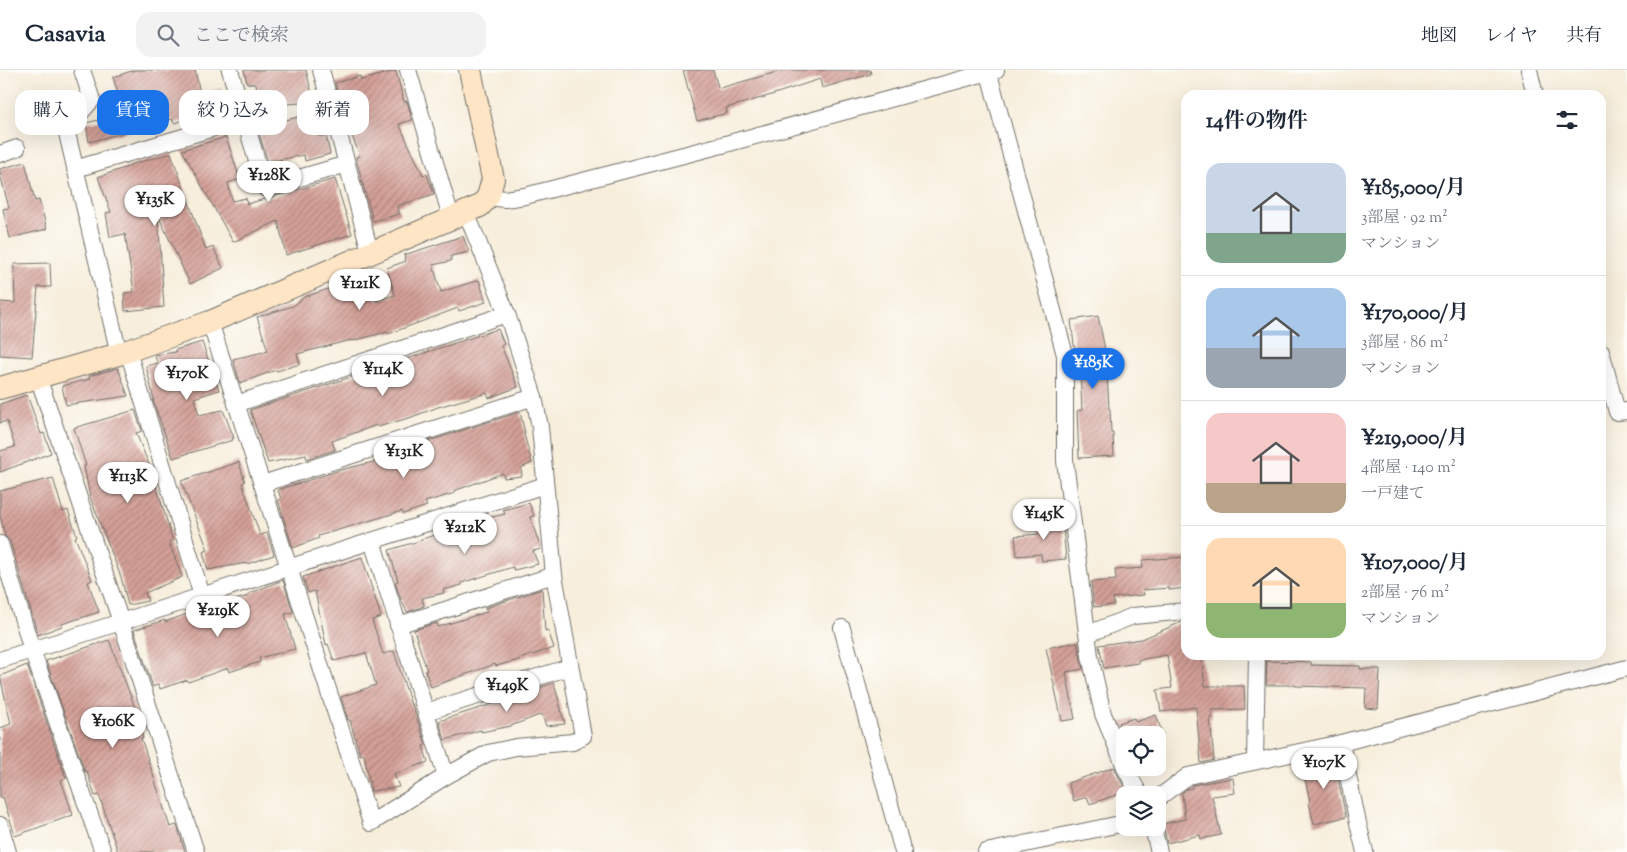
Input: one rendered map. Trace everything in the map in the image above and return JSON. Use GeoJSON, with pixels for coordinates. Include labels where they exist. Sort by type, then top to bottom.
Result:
{"type":"FeatureCollection","features":[{"type":"Feature","properties":{"kind":"street"},"geometry":{"type":"LineString","coordinates":[[82,70],[92,100],[66,129],[75,169],[124,352],[202,596]]}},
{"type":"Feature","properties":{"kind":"street"},"geometry":{"type":"LineString","coordinates":[[230,70],[236,90]]}},
{"type":"Feature","properties":{"kind":"street"},"geometry":{"type":"LineString","coordinates":[[321,70],[370,252]]}},
{"type":"Feature","properties":{"kind":"street"},"geometry":{"type":"LineString","coordinates":[[210,322],[371,823],[446,776],[488,753],[516,747],[573,742],[583,736],[554,575],[540,427],[534,396],[507,314],[459,215],[408,70]]}},
{"type":"Feature","properties":{"kind":"street"},"geometry":{"type":"LineString","coordinates":[[0,388],[124,352],[210,322],[480,206],[488,197],[493,179],[470,70]]}},
{"type":"Feature","properties":{"kind":"street"},"geometry":{"type":"LineString","coordinates":[[1529,70],[1535,90]]}},
{"type":"Feature","properties":{"kind":"street"},"geometry":{"type":"LineString","coordinates":[[488,197],[505,199],[525,196],[722,145],[991,71],[1065,355],[1065,462],[1090,656],[1103,714],[1116,745]]}},
{"type":"Feature","properties":{"kind":"street"},"geometry":{"type":"LineString","coordinates":[[75,169],[190,135]]}},
{"type":"Feature","properties":{"kind":"street"},"geometry":{"type":"LineString","coordinates":[[249,135],[266,188],[346,164]]}},
{"type":"Feature","properties":{"kind":"street"},"geometry":{"type":"LineString","coordinates":[[0,154],[17,148]]}},
{"type":"Feature","properties":{"kind":"street"},"geometry":{"type":"LineString","coordinates":[[236,404],[507,314]]}},
{"type":"Feature","properties":{"kind":"street"},"geometry":{"type":"LineString","coordinates":[[1606,370],[1617,412],[1627,411]]}},
{"type":"Feature","properties":{"kind":"street"},"geometry":{"type":"LineString","coordinates":[[38,377],[196,852]]}},
{"type":"Feature","properties":{"kind":"street"},"geometry":{"type":"LineString","coordinates":[[262,484],[534,396]]}},
{"type":"Feature","properties":{"kind":"street"},"geometry":{"type":"LineString","coordinates":[[0,660],[545,485]]}},
{"type":"Feature","properties":{"kind":"street"},"geometry":{"type":"LineString","coordinates":[[372,541],[446,776]]}},
{"type":"Feature","properties":{"kind":"street"},"geometry":{"type":"LineString","coordinates":[[0,544],[3,568],[103,852]]}},
{"type":"Feature","properties":{"kind":"street"},"geometry":{"type":"LineString","coordinates":[[398,625],[554,575]]}},
{"type":"Feature","properties":{"kind":"street"},"geometry":{"type":"LineString","coordinates":[[1088,634],[1133,616],[1181,612]]}},
{"type":"Feature","properties":{"kind":"street"},"geometry":{"type":"LineString","coordinates":[[842,628],[903,852]]}},
{"type":"Feature","properties":{"kind":"street"},"geometry":{"type":"LineString","coordinates":[[1255,761],[1257,660]]}},
{"type":"Feature","properties":{"kind":"street"},"geometry":{"type":"LineString","coordinates":[[426,712],[570,667]]}},
{"type":"Feature","properties":{"kind":"street"},"geometry":{"type":"LineString","coordinates":[[1166,792],[1188,776],[1341,743],[1627,668]]}},
{"type":"Feature","properties":{"kind":"street"},"geometry":{"type":"LineString","coordinates":[[1341,743],[1365,852]]}},
{"type":"Feature","properties":{"kind":"street"},"geometry":{"type":"LineString","coordinates":[[0,825],[8,852]]}},
{"type":"Feature","properties":{"kind":"street"},"geometry":{"type":"LineString","coordinates":[[986,852],[1116,825]]}},
{"type":"Feature","properties":{"kind":"street"},"geometry":{"type":"LineString","coordinates":[[1155,836],[1159,852]]}},
{"type":"Feature","properties":{"kind":"building"},"geometry":{"type":"Polygon","coordinates":[[[135,70],[195,70],[199,90],[179,90],[179,122],[174,123],[172,119],[169,120],[169,90],[117,90],[113,77],[135,70]]]}},
{"type":"Feature","properties":{"kind":"building"},"geometry":{"type":"Polygon","coordinates":[[[244,70],[306,70],[311,90],[297,90],[297,103],[287,104],[287,90],[257,90],[256,84],[247,83],[244,70]]]}},
{"type":"Feature","properties":{"kind":"building"},"geometry":{"type":"Polygon","coordinates":[[[683,70],[713,70],[718,87],[720,88],[784,70],[870,70],[871,74],[822,88],[820,79],[726,108],[727,113],[697,121],[683,70]]]}},
{"type":"Feature","properties":{"kind":"building"},"geometry":{"type":"Polygon","coordinates":[[[396,71],[404,102],[407,101],[412,120],[399,124],[423,175],[427,174],[434,194],[397,206],[400,214],[373,221],[356,158],[360,156],[352,135],[369,135],[369,90],[337,90],[335,83],[360,76],[361,80],[396,71]]]}},
{"type":"Feature","properties":{"kind":"building"},"geometry":{"type":"Polygon","coordinates":[[[297,117],[297,135],[326,136],[330,154],[305,161],[304,155],[268,162],[260,135],[287,135],[287,120],[297,117]]]}},
{"type":"Feature","properties":{"kind":"building"},"geometry":{"type":"Polygon","coordinates":[[[97,120],[97,135],[115,135],[89,142],[87,123],[97,120]]]}},
{"type":"Feature","properties":{"kind":"building"},"geometry":{"type":"Polygon","coordinates":[[[226,137],[240,179],[228,183],[232,201],[246,198],[247,204],[335,179],[352,234],[286,255],[278,221],[233,242],[182,150],[226,137]]]}},
{"type":"Feature","properties":{"kind":"building"},"geometry":{"type":"Polygon","coordinates":[[[171,153],[206,250],[213,247],[223,268],[190,284],[158,215],[164,307],[125,311],[124,293],[134,292],[125,234],[110,237],[106,213],[111,212],[98,177],[129,165],[171,153]]]}},
{"type":"Feature","properties":{"kind":"building"},"geometry":{"type":"Polygon","coordinates":[[[25,162],[35,201],[39,200],[47,229],[10,238],[3,209],[9,208],[0,169],[25,162]]]}},
{"type":"Feature","properties":{"kind":"building"},"geometry":{"type":"Polygon","coordinates":[[[463,236],[469,252],[451,256],[451,261],[433,265],[441,292],[479,280],[486,302],[459,311],[458,308],[388,334],[387,332],[297,354],[300,364],[276,370],[240,383],[233,359],[268,351],[257,317],[293,306],[304,297],[367,276],[376,301],[395,295],[387,268],[406,261],[404,255],[463,236]]]}},
{"type":"Feature","properties":{"kind":"building"},"geometry":{"type":"Polygon","coordinates":[[[50,263],[51,287],[38,287],[32,357],[0,355],[0,302],[15,303],[14,264],[50,263]]]}},
{"type":"Feature","properties":{"kind":"building"},"geometry":{"type":"Polygon","coordinates":[[[1098,316],[1106,354],[1114,456],[1079,458],[1077,411],[1082,410],[1079,352],[1075,353],[1071,320],[1098,316]]]}},
{"type":"Feature","properties":{"kind":"building"},"geometry":{"type":"Polygon","coordinates":[[[498,329],[504,344],[501,346],[518,387],[489,398],[487,393],[378,427],[377,425],[332,441],[335,450],[307,459],[306,455],[268,463],[250,410],[498,329]]]}},
{"type":"Feature","properties":{"kind":"building"},"geometry":{"type":"Polygon","coordinates":[[[202,342],[219,390],[194,398],[199,415],[223,410],[234,438],[232,438],[233,440],[173,458],[153,400],[146,366],[158,363],[154,355],[176,352],[175,350],[202,342]]]}},
{"type":"Feature","properties":{"kind":"building"},"geometry":{"type":"Polygon","coordinates":[[[118,368],[128,396],[66,405],[62,386],[90,379],[89,376],[118,368]]]}},
{"type":"Feature","properties":{"kind":"building"},"geometry":{"type":"Polygon","coordinates":[[[27,395],[41,434],[44,433],[51,453],[0,472],[0,451],[15,447],[7,421],[0,423],[0,404],[27,395]]]}},
{"type":"Feature","properties":{"kind":"building"},"geometry":{"type":"Polygon","coordinates":[[[135,410],[142,431],[136,433],[152,472],[173,541],[169,542],[182,577],[145,593],[148,601],[128,605],[121,577],[90,497],[84,466],[86,466],[74,428],[135,410]]]}},
{"type":"Feature","properties":{"kind":"building"},"geometry":{"type":"Polygon","coordinates":[[[520,412],[532,463],[521,468],[522,476],[504,478],[503,473],[454,491],[455,493],[425,502],[427,506],[403,514],[402,511],[318,536],[319,538],[293,548],[278,500],[281,499],[278,490],[340,470],[382,460],[381,457],[520,412]]]}},
{"type":"Feature","properties":{"kind":"building"},"geometry":{"type":"Polygon","coordinates":[[[239,462],[245,482],[242,483],[260,535],[267,533],[274,555],[247,564],[208,570],[203,552],[208,550],[181,481],[239,462]]]}},
{"type":"Feature","properties":{"kind":"building"},"geometry":{"type":"Polygon","coordinates":[[[53,478],[63,512],[68,510],[77,536],[75,537],[92,580],[88,582],[99,612],[62,624],[62,626],[38,635],[10,541],[5,536],[0,515],[0,491],[53,478]]]}},
{"type":"Feature","properties":{"kind":"building"},"geometry":{"type":"Polygon","coordinates":[[[529,503],[534,516],[530,517],[541,549],[533,551],[538,564],[514,570],[513,567],[461,583],[462,585],[443,590],[444,593],[422,598],[424,606],[407,612],[395,582],[398,581],[389,550],[464,526],[463,524],[505,514],[503,510],[529,503]]]}},
{"type":"Feature","properties":{"kind":"building"},"geometry":{"type":"Polygon","coordinates":[[[1062,516],[1066,559],[1042,561],[1041,554],[1017,556],[1015,536],[1040,534],[1038,518],[1062,516]]]}},
{"type":"Feature","properties":{"kind":"building"},"geometry":{"type":"Polygon","coordinates":[[[362,557],[381,617],[372,620],[383,654],[394,651],[426,745],[423,746],[428,762],[394,774],[399,787],[371,791],[364,754],[360,755],[341,697],[376,685],[366,653],[334,661],[328,644],[326,645],[315,591],[308,593],[303,577],[362,557]]]}},
{"type":"Feature","properties":{"kind":"building"},"geometry":{"type":"Polygon","coordinates":[[[1181,557],[1181,589],[1143,590],[1144,595],[1113,598],[1114,605],[1094,607],[1091,582],[1116,580],[1115,570],[1143,568],[1142,560],[1181,557]]]}},
{"type":"Feature","properties":{"kind":"building"},"geometry":{"type":"Polygon","coordinates":[[[283,580],[293,612],[285,614],[295,649],[259,658],[260,662],[229,672],[228,668],[188,682],[187,680],[160,689],[159,684],[153,687],[134,630],[249,596],[248,594],[283,580]]]}},
{"type":"Feature","properties":{"kind":"building"},"geometry":{"type":"Polygon","coordinates":[[[542,589],[545,631],[548,630],[554,648],[519,660],[496,666],[495,664],[431,687],[414,630],[437,623],[438,627],[487,612],[485,608],[542,589]]]}},
{"type":"Feature","properties":{"kind":"building"},"geometry":{"type":"Polygon","coordinates":[[[1181,622],[1181,660],[1202,660],[1205,686],[1244,686],[1245,709],[1212,710],[1212,718],[1210,718],[1214,760],[1201,763],[1196,707],[1161,712],[1157,690],[1172,688],[1167,655],[1138,660],[1138,663],[1104,668],[1099,645],[1142,639],[1181,622]]]}},
{"type":"Feature","properties":{"kind":"building"},"geometry":{"type":"Polygon","coordinates":[[[109,640],[133,702],[143,738],[141,738],[170,827],[177,825],[185,852],[118,852],[99,795],[95,796],[87,771],[85,772],[46,661],[109,640]]]}},
{"type":"Feature","properties":{"kind":"building"},"geometry":{"type":"Polygon","coordinates":[[[1077,642],[1083,669],[1066,672],[1075,719],[1062,721],[1046,648],[1077,642]]]}},
{"type":"Feature","properties":{"kind":"building"},"geometry":{"type":"Polygon","coordinates":[[[1267,661],[1311,662],[1311,665],[1360,666],[1360,669],[1380,669],[1378,709],[1365,708],[1366,688],[1266,685],[1267,661]]]}},
{"type":"Feature","properties":{"kind":"building"},"geometry":{"type":"Polygon","coordinates":[[[27,665],[66,778],[61,780],[73,815],[15,836],[3,797],[0,798],[0,728],[11,724],[0,676],[27,665]]]}},
{"type":"Feature","properties":{"kind":"building"},"geometry":{"type":"Polygon","coordinates":[[[554,683],[565,724],[546,726],[542,714],[511,726],[481,732],[481,730],[445,740],[439,721],[505,700],[505,698],[513,695],[535,691],[535,689],[554,683]]]}},
{"type":"Feature","properties":{"kind":"building"},"geometry":{"type":"Polygon","coordinates":[[[1156,715],[1160,726],[1120,726],[1119,723],[1134,718],[1136,722],[1156,715]]]}},
{"type":"Feature","properties":{"kind":"building"},"geometry":{"type":"Polygon","coordinates":[[[1333,755],[1346,817],[1314,824],[1301,762],[1333,755]]]}},
{"type":"Feature","properties":{"kind":"building"},"geometry":{"type":"Polygon","coordinates":[[[1114,767],[1116,776],[1118,776],[1124,786],[1116,786],[1116,795],[1090,804],[1087,797],[1074,801],[1068,783],[1114,767]]]}},
{"type":"Feature","properties":{"kind":"building"},"geometry":{"type":"Polygon","coordinates":[[[1233,778],[1235,793],[1212,796],[1221,835],[1201,839],[1200,835],[1167,843],[1166,823],[1185,819],[1182,793],[1192,788],[1192,785],[1233,778]]]}}]}
